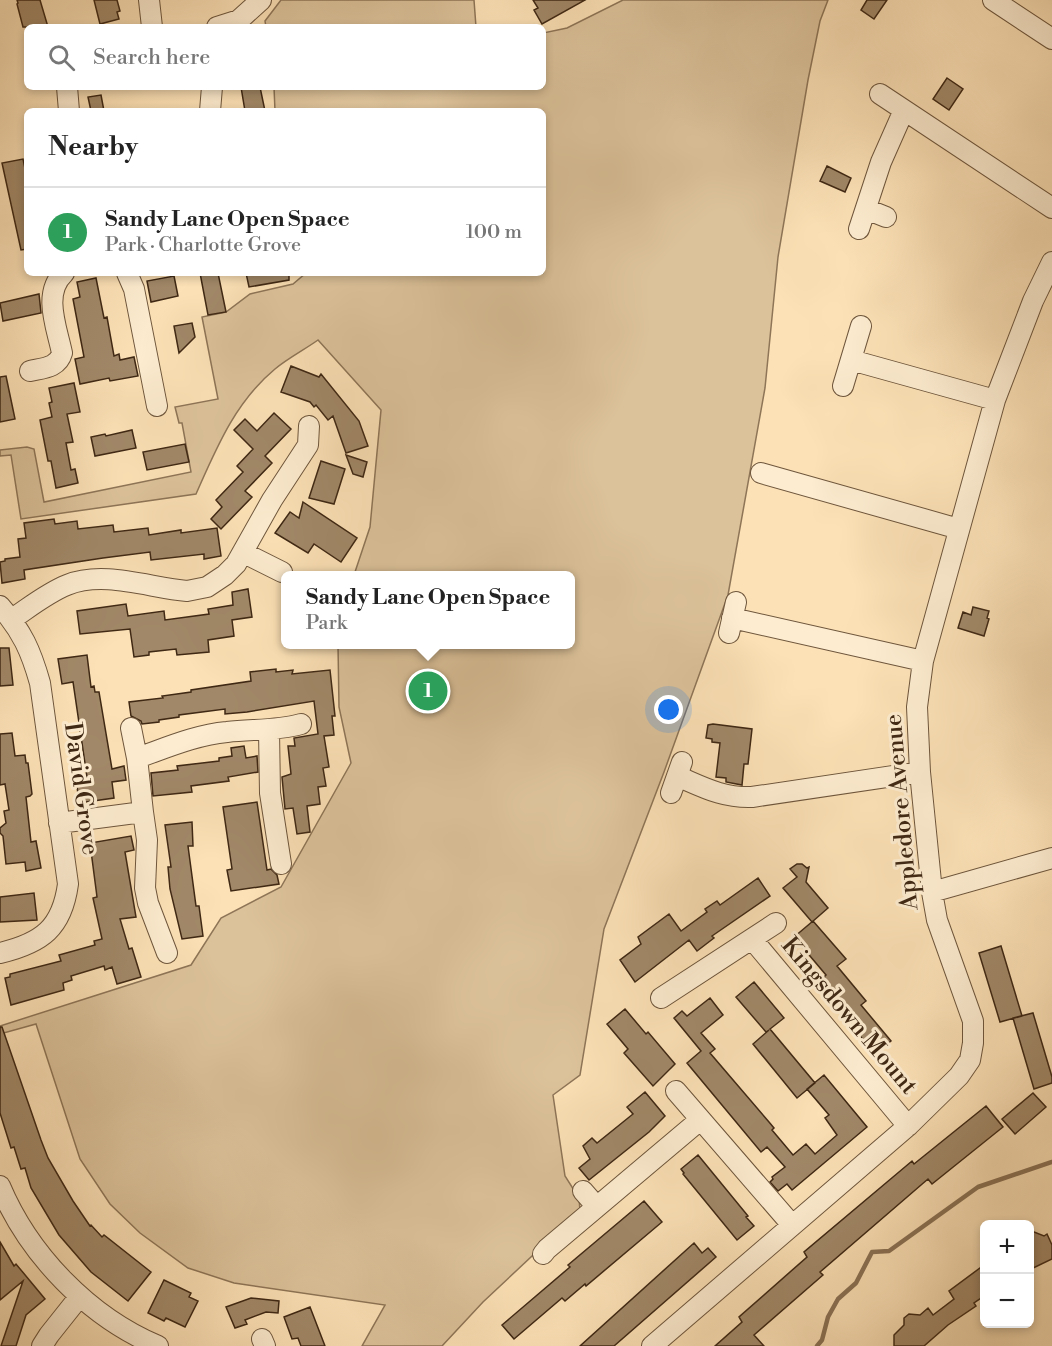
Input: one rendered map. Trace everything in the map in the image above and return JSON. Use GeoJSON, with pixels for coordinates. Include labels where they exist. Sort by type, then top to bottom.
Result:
{"type":"FeatureCollection","features":[{"type":"Feature","properties":{"kind":"street"},"geometry":{"type":"LineString","coordinates":[[149,0],[152,24]]}},
{"type":"Feature","properties":{"kind":"street"},"geometry":{"type":"LineString","coordinates":[[226,24],[239,20],[261,0]]}},
{"type":"Feature","properties":{"kind":"street"},"geometry":{"type":"LineString","coordinates":[[993,0],[1052,39]]}},
{"type":"Feature","properties":{"kind":"street"},"geometry":{"type":"LineString","coordinates":[[67,90],[69,108]]}},
{"type":"Feature","properties":{"kind":"street"},"geometry":{"type":"LineString","coordinates":[[210,108],[212,90]]}},
{"type":"Feature","properties":{"kind":"street"},"geometry":{"type":"LineString","coordinates":[[880,94],[1052,208]]}},
{"type":"Feature","properties":{"kind":"street"},"geometry":{"type":"LineString","coordinates":[[859,229],[881,162],[904,110]]}},
{"type":"Feature","properties":{"kind":"street"},"geometry":{"type":"LineString","coordinates":[[866,209],[886,217]]}},
{"type":"Feature","properties":{"kind":"street","name":"Appledore Avenue"},"geometry":{"type":"LineString","coordinates":[[652,1346],[691,1325],[792,1225],[908,1126],[959,1077],[970,1060],[973,1021],[937,920],[932,892],[920,772],[917,707],[923,661],[995,400],[1033,301],[1052,262]]}},
{"type":"Feature","properties":{"kind":"street"},"geometry":{"type":"LineString","coordinates":[[30,371],[55,365],[61,358],[52,291],[61,276]]}},
{"type":"Feature","properties":{"kind":"street"},"geometry":{"type":"LineString","coordinates":[[128,276],[134,289],[157,406]]}},
{"type":"Feature","properties":{"kind":"street"},"geometry":{"type":"LineString","coordinates":[[843,386],[861,326]]}},
{"type":"Feature","properties":{"kind":"street"},"geometry":{"type":"LineString","coordinates":[[851,360],[995,400]]}},
{"type":"Feature","properties":{"kind":"street"},"geometry":{"type":"LineString","coordinates":[[6,613],[67,585],[86,580],[118,581],[167,590],[198,590],[207,587],[225,575],[244,553],[262,516],[314,440]]}},
{"type":"Feature","properties":{"kind":"street"},"geometry":{"type":"LineString","coordinates":[[761,473],[959,529]]}},
{"type":"Feature","properties":{"kind":"street"},"geometry":{"type":"LineString","coordinates":[[244,553],[281,572]]}},
{"type":"Feature","properties":{"kind":"street","name":"David Grove"},"geometry":{"type":"LineString","coordinates":[[0,953],[20,948],[40,939],[59,919],[64,907],[68,884],[40,683],[23,635],[6,613]]}},
{"type":"Feature","properties":{"kind":"street"},"geometry":{"type":"LineString","coordinates":[[732,618],[923,661]]}},
{"type":"Feature","properties":{"kind":"street"},"geometry":{"type":"LineString","coordinates":[[136,758],[197,737],[227,732],[269,730],[301,724]]}},
{"type":"Feature","properties":{"kind":"street"},"geometry":{"type":"LineString","coordinates":[[131,728],[147,840],[144,888],[156,944]]}},
{"type":"Feature","properties":{"kind":"street"},"geometry":{"type":"LineString","coordinates":[[269,730],[270,793],[285,851]]}},
{"type":"Feature","properties":{"kind":"street"},"geometry":{"type":"LineString","coordinates":[[676,777],[721,795],[735,798],[920,772]]}},
{"type":"Feature","properties":{"kind":"street"},"geometry":{"type":"LineString","coordinates":[[59,824],[143,812]]}},
{"type":"Feature","properties":{"kind":"street"},"geometry":{"type":"LineString","coordinates":[[932,892],[1052,858]]}},
{"type":"Feature","properties":{"kind":"street","name":"Kingsdown Mount"},"geometry":{"type":"LineString","coordinates":[[661,998],[776,923]]}},
{"type":"Feature","properties":{"kind":"street","name":"Kingsdown Mount"},"geometry":{"type":"LineString","coordinates":[[752,939],[908,1126]]}},
{"type":"Feature","properties":{"kind":"street"},"geometry":{"type":"LineString","coordinates":[[676,1091],[792,1225]]}},
{"type":"Feature","properties":{"kind":"street"},"geometry":{"type":"LineString","coordinates":[[543,1254],[700,1120]]}},
{"type":"Feature","properties":{"kind":"street"},"geometry":{"type":"LineString","coordinates":[[0,1186],[35,1247],[80,1296],[123,1330],[159,1346]]}},
{"type":"Feature","properties":{"kind":"street"},"geometry":{"type":"LineString","coordinates":[[583,1191],[597,1207]]}},
{"type":"Feature","properties":{"kind":"street"},"geometry":{"type":"LineString","coordinates":[[42,1346],[80,1296]]}},
{"type":"Feature","properties":{"kind":"shaded area"},"geometry":{"type":"Polygon","coordinates":[[[281,0],[474,0],[476,24],[266,24],[265,21],[281,0]]]}},
{"type":"Feature","properties":{"kind":"shaded area"},"geometry":{"type":"Polygon","coordinates":[[[623,0],[828,0],[820,21],[808,80],[778,257],[765,388],[728,595],[604,929],[580,1075],[553,1095],[565,1176],[579,1198],[580,1211],[483,1302],[442,1346],[362,1346],[385,1305],[234,1283],[188,1268],[140,1233],[110,1204],[80,1159],[36,1024],[0,1034],[0,1026],[191,965],[221,918],[281,887],[351,763],[339,707],[338,649],[575,649],[575,571],[355,571],[370,527],[381,410],[318,340],[275,369],[249,396],[228,427],[196,494],[21,519],[11,455],[0,456],[0,450],[27,447],[34,449],[44,502],[191,472],[182,423],[179,423],[175,407],[218,399],[202,317],[226,312],[250,294],[293,284],[302,276],[546,276],[546,108],[275,108],[274,90],[546,90],[546,32],[567,28],[623,0]]]}},
{"type":"Feature","properties":{"kind":"building"},"geometry":{"type":"Polygon","coordinates":[[[17,0],[40,0],[47,24],[24,24],[23,27],[17,0]]]}},
{"type":"Feature","properties":{"kind":"building"},"geometry":{"type":"Polygon","coordinates":[[[94,0],[117,0],[120,11],[117,12],[119,19],[100,24],[94,0]]]}},
{"type":"Feature","properties":{"kind":"building"},"geometry":{"type":"Polygon","coordinates":[[[533,0],[585,0],[542,24],[534,10],[538,8],[533,0]]]}},
{"type":"Feature","properties":{"kind":"building"},"geometry":{"type":"Polygon","coordinates":[[[867,0],[887,0],[874,19],[861,10],[867,0]]]}},
{"type":"Feature","properties":{"kind":"building"},"geometry":{"type":"Polygon","coordinates":[[[947,78],[963,89],[949,110],[933,99],[947,78]]]}},
{"type":"Feature","properties":{"kind":"building"},"geometry":{"type":"Polygon","coordinates":[[[242,90],[261,90],[264,108],[244,108],[242,90]]]}},
{"type":"Feature","properties":{"kind":"building"},"geometry":{"type":"Polygon","coordinates":[[[101,95],[103,108],[90,108],[88,97],[101,95]]]}},
{"type":"Feature","properties":{"kind":"building"},"geometry":{"type":"Polygon","coordinates":[[[23,159],[24,250],[21,250],[2,163],[23,159]]]}},
{"type":"Feature","properties":{"kind":"building"},"geometry":{"type":"Polygon","coordinates":[[[827,166],[851,178],[845,192],[820,181],[827,166]]]}},
{"type":"Feature","properties":{"kind":"building"},"geometry":{"type":"Polygon","coordinates":[[[174,276],[178,296],[151,302],[147,281],[174,276]]]}},
{"type":"Feature","properties":{"kind":"building"},"geometry":{"type":"Polygon","coordinates":[[[201,276],[219,276],[226,312],[208,315],[201,276]]]}},
{"type":"Feature","properties":{"kind":"building"},"geometry":{"type":"Polygon","coordinates":[[[247,276],[289,276],[289,280],[249,287],[247,276]]]}},
{"type":"Feature","properties":{"kind":"building"},"geometry":{"type":"Polygon","coordinates":[[[96,278],[104,318],[107,317],[114,356],[119,354],[120,360],[134,357],[138,376],[110,381],[109,378],[80,384],[75,359],[84,357],[73,299],[80,297],[77,282],[96,278]]]}},
{"type":"Feature","properties":{"kind":"building"},"geometry":{"type":"Polygon","coordinates":[[[39,294],[41,313],[3,321],[0,303],[39,294]]]}},
{"type":"Feature","properties":{"kind":"building"},"geometry":{"type":"Polygon","coordinates":[[[192,323],[195,337],[179,353],[174,326],[192,323]]]}},
{"type":"Feature","properties":{"kind":"building"},"geometry":{"type":"Polygon","coordinates":[[[291,366],[319,377],[321,374],[359,421],[368,446],[346,453],[333,416],[328,420],[316,405],[314,407],[310,402],[281,392],[291,366]]]}},
{"type":"Feature","properties":{"kind":"building"},"geometry":{"type":"Polygon","coordinates":[[[6,376],[15,419],[0,422],[0,377],[6,376]]]}},
{"type":"Feature","properties":{"kind":"building"},"geometry":{"type":"Polygon","coordinates":[[[74,383],[80,412],[67,414],[73,442],[66,443],[71,470],[75,469],[78,483],[56,488],[40,420],[52,417],[49,388],[74,383]]]}},
{"type":"Feature","properties":{"kind":"building"},"geometry":{"type":"Polygon","coordinates":[[[274,413],[291,429],[265,456],[272,463],[245,491],[252,497],[221,529],[211,519],[222,507],[216,500],[243,472],[237,466],[253,449],[234,430],[245,419],[257,431],[274,413]]]}},
{"type":"Feature","properties":{"kind":"building"},"geometry":{"type":"Polygon","coordinates":[[[132,430],[136,448],[95,456],[91,437],[132,430]]]}},
{"type":"Feature","properties":{"kind":"building"},"geometry":{"type":"Polygon","coordinates":[[[185,444],[189,462],[147,470],[143,452],[185,444]]]}},
{"type":"Feature","properties":{"kind":"building"},"geometry":{"type":"Polygon","coordinates":[[[346,455],[367,462],[363,477],[353,474],[346,455]]]}},
{"type":"Feature","properties":{"kind":"building"},"geometry":{"type":"Polygon","coordinates":[[[321,461],[345,469],[334,504],[309,498],[321,461]]]}},
{"type":"Feature","properties":{"kind":"building"},"geometry":{"type":"Polygon","coordinates":[[[303,502],[357,538],[341,562],[314,544],[308,553],[275,533],[290,512],[299,518],[303,502]]]}},
{"type":"Feature","properties":{"kind":"building"},"geometry":{"type":"Polygon","coordinates":[[[54,519],[55,524],[77,521],[78,529],[113,525],[114,532],[148,528],[149,535],[217,528],[221,556],[204,559],[204,554],[151,560],[150,552],[24,570],[25,579],[2,583],[0,562],[20,557],[18,539],[26,538],[24,523],[54,519]]]}},
{"type":"Feature","properties":{"kind":"building"},"geometry":{"type":"Polygon","coordinates":[[[248,589],[252,617],[232,620],[234,636],[208,640],[209,652],[177,655],[176,649],[149,652],[149,655],[134,657],[130,629],[80,634],[77,611],[126,604],[128,616],[164,611],[165,620],[209,614],[208,609],[233,605],[232,592],[248,589]]]}},
{"type":"Feature","properties":{"kind":"building"},"geometry":{"type":"Polygon","coordinates":[[[973,607],[989,611],[984,636],[958,628],[963,612],[971,615],[973,607]]]}},
{"type":"Feature","properties":{"kind":"building"},"geometry":{"type":"Polygon","coordinates":[[[0,648],[9,648],[13,685],[0,686],[0,648]]]}},
{"type":"Feature","properties":{"kind":"building"},"geometry":{"type":"Polygon","coordinates":[[[87,655],[91,687],[94,686],[95,692],[99,692],[112,769],[124,766],[126,780],[112,782],[114,798],[79,803],[77,786],[88,784],[73,682],[62,684],[58,659],[87,655]]]}},
{"type":"Feature","properties":{"kind":"building"},"geometry":{"type":"Polygon","coordinates":[[[276,669],[276,672],[293,670],[292,674],[330,670],[335,716],[332,716],[334,735],[324,736],[329,767],[323,768],[326,786],[318,787],[320,804],[307,806],[310,832],[297,834],[293,808],[285,809],[282,777],[291,774],[288,746],[295,746],[294,738],[318,734],[314,701],[247,712],[225,714],[225,709],[179,715],[179,717],[159,720],[159,722],[142,724],[141,721],[131,716],[129,702],[163,698],[162,696],[191,692],[191,690],[251,681],[250,672],[276,669]]]}},
{"type":"Feature","properties":{"kind":"building"},"geometry":{"type":"Polygon","coordinates":[[[708,725],[752,729],[748,764],[744,764],[742,785],[726,782],[726,778],[716,777],[720,743],[706,738],[708,725]]]}},
{"type":"Feature","properties":{"kind":"building"},"geometry":{"type":"Polygon","coordinates":[[[12,733],[15,756],[25,755],[26,763],[28,763],[32,794],[26,797],[31,842],[36,841],[41,868],[26,871],[25,862],[6,864],[3,836],[0,833],[0,828],[6,823],[4,811],[9,810],[5,784],[0,785],[0,734],[12,733]]]}},
{"type":"Feature","properties":{"kind":"building"},"geometry":{"type":"Polygon","coordinates":[[[244,746],[246,758],[257,756],[258,772],[228,777],[229,781],[191,786],[192,792],[153,796],[151,773],[178,770],[177,766],[219,761],[219,758],[232,756],[231,748],[244,746]]]}},
{"type":"Feature","properties":{"kind":"building"},"geometry":{"type":"Polygon","coordinates":[[[257,802],[267,870],[271,869],[277,875],[279,884],[231,891],[227,870],[232,869],[223,807],[257,802]]]}},
{"type":"Feature","properties":{"kind":"building"},"geometry":{"type":"Polygon","coordinates":[[[192,822],[193,846],[188,846],[196,906],[199,906],[203,936],[182,939],[170,889],[168,867],[171,867],[165,825],[192,822]]]}},
{"type":"Feature","properties":{"kind":"building"},"geometry":{"type":"Polygon","coordinates":[[[131,836],[134,850],[125,852],[136,917],[120,919],[141,977],[117,984],[112,967],[105,970],[104,966],[71,976],[72,980],[63,983],[64,990],[11,1005],[5,978],[10,977],[10,974],[61,961],[59,955],[95,945],[94,941],[102,939],[93,898],[97,897],[90,843],[131,836]]]}},
{"type":"Feature","properties":{"kind":"building"},"geometry":{"type":"Polygon","coordinates":[[[797,864],[809,867],[806,882],[828,908],[812,922],[783,888],[797,877],[790,869],[797,864]]]}},
{"type":"Feature","properties":{"kind":"building"},"geometry":{"type":"Polygon","coordinates":[[[758,878],[770,896],[712,936],[714,938],[697,951],[689,940],[635,982],[620,960],[641,944],[638,937],[669,914],[681,931],[707,912],[705,909],[717,901],[720,905],[758,878]]]}},
{"type":"Feature","properties":{"kind":"building"},"geometry":{"type":"Polygon","coordinates":[[[34,893],[37,920],[0,922],[0,897],[34,893]]]}},
{"type":"Feature","properties":{"kind":"building"},"geometry":{"type":"Polygon","coordinates":[[[813,921],[846,959],[837,966],[866,1001],[861,1005],[891,1041],[875,1054],[845,1018],[849,1015],[821,980],[826,975],[794,937],[813,921]]]}},
{"type":"Feature","properties":{"kind":"building"},"geometry":{"type":"Polygon","coordinates":[[[1001,946],[1022,1016],[1000,1022],[979,953],[1001,946]]]}},
{"type":"Feature","properties":{"kind":"building"},"geometry":{"type":"Polygon","coordinates":[[[754,982],[784,1018],[770,1029],[815,1083],[797,1098],[753,1044],[769,1030],[766,1032],[736,997],[754,982]]]}},
{"type":"Feature","properties":{"kind":"building"},"geometry":{"type":"Polygon","coordinates":[[[710,998],[723,1015],[701,1033],[715,1049],[710,1053],[774,1128],[772,1130],[793,1155],[806,1144],[815,1154],[837,1135],[825,1118],[829,1115],[807,1089],[824,1075],[867,1127],[792,1190],[787,1184],[778,1191],[770,1182],[772,1177],[785,1167],[767,1147],[761,1152],[687,1063],[701,1051],[674,1018],[682,1011],[687,1016],[710,998]]]}},
{"type":"Feature","properties":{"kind":"building"},"geometry":{"type":"Polygon","coordinates":[[[625,1009],[675,1064],[653,1086],[624,1053],[628,1049],[607,1024],[625,1009]]]}},
{"type":"Feature","properties":{"kind":"building"},"geometry":{"type":"Polygon","coordinates":[[[1033,1013],[1052,1077],[1052,1083],[1034,1089],[1013,1018],[1033,1013]]]}},
{"type":"Feature","properties":{"kind":"building"},"geometry":{"type":"Polygon","coordinates":[[[0,1027],[2,1027],[48,1158],[73,1201],[90,1226],[102,1237],[104,1235],[151,1272],[128,1301],[91,1272],[59,1235],[31,1188],[25,1168],[21,1169],[14,1147],[11,1148],[0,1113],[0,1027]]]}},
{"type":"Feature","properties":{"kind":"building"},"geometry":{"type":"Polygon","coordinates":[[[645,1092],[665,1116],[649,1132],[589,1180],[579,1168],[590,1159],[583,1146],[592,1138],[597,1143],[633,1114],[627,1107],[645,1092]]]}},
{"type":"Feature","properties":{"kind":"building"},"geometry":{"type":"Polygon","coordinates":[[[1033,1093],[1046,1107],[1015,1134],[1002,1119],[1033,1093]]]}},
{"type":"Feature","properties":{"kind":"building"},"geometry":{"type":"Polygon","coordinates":[[[986,1106],[1003,1127],[932,1184],[928,1179],[820,1272],[823,1275],[754,1335],[764,1346],[715,1346],[742,1322],[739,1317],[807,1257],[804,1252],[912,1161],[914,1164],[986,1106]]]}},
{"type":"Feature","properties":{"kind":"building"},"geometry":{"type":"Polygon","coordinates":[[[698,1155],[754,1226],[737,1240],[683,1174],[681,1169],[698,1155]]]}},
{"type":"Feature","properties":{"kind":"building"},"geometry":{"type":"Polygon","coordinates":[[[644,1201],[662,1222],[586,1286],[585,1284],[565,1301],[562,1298],[514,1339],[502,1325],[644,1201]]]}},
{"type":"Feature","properties":{"kind":"building"},"geometry":{"type":"Polygon","coordinates":[[[1034,1232],[1044,1236],[1047,1234],[1052,1245],[1052,1259],[1034,1268],[1034,1232]]]}},
{"type":"Feature","properties":{"kind":"building"},"geometry":{"type":"Polygon","coordinates":[[[0,1242],[14,1266],[16,1264],[45,1299],[26,1315],[16,1346],[1,1346],[23,1281],[0,1300],[0,1242]]]}},
{"type":"Feature","properties":{"kind":"building"},"geometry":{"type":"Polygon","coordinates":[[[694,1243],[702,1253],[708,1248],[716,1257],[614,1346],[580,1346],[694,1243]]]}},
{"type":"Feature","properties":{"kind":"building"},"geometry":{"type":"Polygon","coordinates":[[[980,1268],[980,1299],[974,1303],[976,1306],[948,1325],[924,1346],[894,1346],[894,1335],[904,1325],[904,1318],[909,1314],[920,1315],[928,1308],[933,1315],[954,1299],[949,1291],[980,1268]]]}},
{"type":"Feature","properties":{"kind":"building"},"geometry":{"type":"Polygon","coordinates":[[[164,1280],[191,1293],[189,1297],[198,1301],[185,1327],[166,1318],[164,1321],[148,1313],[164,1280]]]}},
{"type":"Feature","properties":{"kind":"building"},"geometry":{"type":"Polygon","coordinates":[[[251,1298],[279,1301],[278,1313],[266,1312],[245,1320],[247,1324],[235,1328],[226,1307],[251,1298]]]}},
{"type":"Feature","properties":{"kind":"building"},"geometry":{"type":"Polygon","coordinates":[[[310,1307],[325,1346],[301,1346],[298,1338],[292,1339],[284,1317],[310,1307]]]}},
{"type":"Feature","properties":{"kind":"waterway"},"geometry":{"type":"LineString","coordinates":[[817,1346],[822,1340],[828,1317],[838,1299],[856,1283],[872,1252],[889,1251],[978,1187],[1052,1162]]}},
{"type":"Feature","properties":{"kind":"place","name":"Sandy Lane Open Space"},"geometry":{"type":"Point","coordinates":[428,691]}}]}
